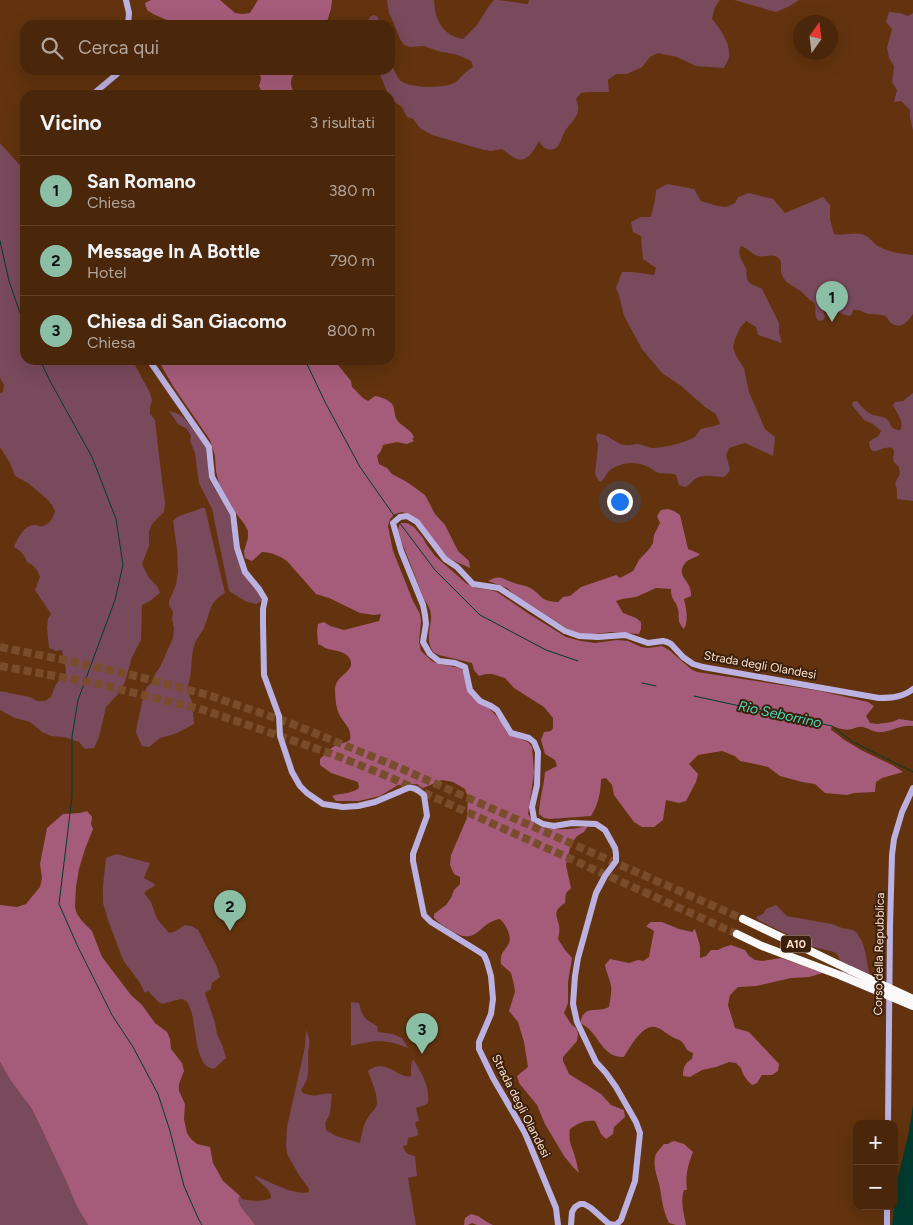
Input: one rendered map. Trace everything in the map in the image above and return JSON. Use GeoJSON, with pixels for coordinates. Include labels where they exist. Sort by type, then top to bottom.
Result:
{"type":"FeatureCollection","features":[{"type":"Feature","properties":{"kind":"highway","name":"A10"},"geometry":{"type":"LineString","coordinates":[[743,919],[913,999]]}},
{"type":"Feature","properties":{"kind":"highway","name":"A10"},"geometry":{"type":"LineString","coordinates":[[737,934],[762,946],[842,976],[913,1006]]}},
{"type":"Feature","properties":{"kind":"main road"},"geometry":{"type":"LineString","coordinates":[[126,0],[128,20]]}},
{"type":"Feature","properties":{"kind":"main road"},"geometry":{"type":"LineString","coordinates":[[98,90],[116,75]]}},
{"type":"Feature","properties":{"kind":"main road","name":"Strada degli Olandesi"},"geometry":{"type":"LineString","coordinates":[[153,365],[209,447],[212,477],[232,514],[238,548],[245,572],[265,599],[262,624],[264,675],[279,716],[280,736],[292,772],[300,786],[324,804],[343,807],[375,802],[412,787],[424,795],[427,816],[413,854],[424,915],[431,922],[484,955],[488,962],[493,1005],[479,1042],[479,1049],[493,1078],[525,1133],[556,1208],[558,1225]]}},
{"type":"Feature","properties":{"kind":"main road","name":"Strada degli Olandesi"},"geometry":{"type":"LineString","coordinates":[[571,1225],[572,1212],[580,1204],[591,1208],[609,1224],[616,1224],[621,1220],[635,1181],[640,1133],[636,1122],[616,1087],[596,1062],[577,1022],[573,1004],[578,958],[596,893],[616,861],[615,848],[605,830],[596,824],[572,823],[554,826],[542,824],[534,819],[532,808],[537,785],[538,752],[534,742],[529,738],[510,733],[497,710],[480,701],[470,690],[465,667],[455,663],[439,661],[430,654],[423,642],[426,624],[423,605],[401,551],[394,523],[400,517],[407,516],[417,522],[445,559],[457,567],[473,584],[499,588],[565,631],[579,636],[625,635],[648,643],[663,641],[671,644],[683,657],[693,664],[703,667],[879,698],[902,696],[913,689]]}},
{"type":"Feature","properties":{"kind":"main road","name":"Corso della Repubblica"},"geometry":{"type":"LineString","coordinates":[[888,1120],[892,855],[894,839],[902,812],[913,788]]}},
{"type":"Feature","properties":{"kind":"main road"},"geometry":{"type":"LineString","coordinates":[[887,1210],[887,1225]]}},
{"type":"Feature","properties":{"kind":"shaded area"},"geometry":{"type":"Polygon","coordinates":[[[151,0],[220,0],[235,13],[242,14],[250,13],[258,0],[332,0],[328,20],[167,20],[147,10],[145,3],[151,0]]]}},
{"type":"Feature","properties":{"kind":"shaded area"},"geometry":{"type":"Polygon","coordinates":[[[387,0],[434,0],[436,14],[441,26],[450,34],[463,39],[477,25],[494,0],[528,4],[529,0],[720,0],[715,7],[712,19],[727,42],[729,58],[724,68],[696,66],[677,57],[658,53],[650,57],[642,67],[627,74],[616,74],[608,80],[609,92],[581,93],[576,99],[578,107],[575,119],[565,131],[558,146],[550,150],[542,146],[539,141],[527,158],[519,160],[502,149],[484,150],[432,135],[420,128],[413,119],[407,117],[402,107],[395,102],[395,90],[386,90],[380,75],[395,75],[395,71],[399,79],[409,85],[435,87],[457,81],[473,67],[471,61],[458,55],[424,46],[410,47],[404,45],[395,26],[395,20],[392,20],[387,0]]]}},
{"type":"Feature","properties":{"kind":"shaded area"},"geometry":{"type":"Polygon","coordinates":[[[734,0],[799,0],[776,12],[734,0]]]}},
{"type":"Feature","properties":{"kind":"shaded area"},"geometry":{"type":"Polygon","coordinates":[[[889,12],[908,16],[913,13],[913,131],[910,110],[901,101],[894,102],[897,90],[892,82],[894,66],[889,58],[887,48],[892,29],[886,22],[889,12]]]}},
{"type":"Feature","properties":{"kind":"shaded area"},"geometry":{"type":"Polygon","coordinates":[[[371,16],[378,17],[379,20],[368,20],[371,16]]]}},
{"type":"Feature","properties":{"kind":"shaded area"},"geometry":{"type":"Polygon","coordinates":[[[260,75],[293,75],[291,82],[293,90],[261,90],[259,86],[260,75]]]}},
{"type":"Feature","properties":{"kind":"shaded area"},"geometry":{"type":"Polygon","coordinates":[[[0,143],[20,165],[20,365],[135,365],[152,400],[150,414],[155,420],[165,503],[164,512],[152,524],[149,531],[149,546],[142,564],[160,593],[142,605],[141,640],[132,657],[125,682],[118,694],[106,707],[99,737],[94,748],[85,749],[79,742],[64,737],[51,736],[42,732],[30,722],[15,718],[0,710],[0,691],[30,697],[37,701],[45,701],[51,697],[56,684],[66,674],[66,668],[62,650],[56,651],[49,648],[47,627],[51,614],[35,590],[40,577],[39,574],[27,562],[22,553],[14,547],[24,530],[31,526],[48,524],[55,511],[48,500],[28,483],[15,476],[10,463],[0,447],[0,393],[3,392],[4,385],[0,378],[0,143]]]}},
{"type":"Feature","properties":{"kind":"shaded area"},"geometry":{"type":"Polygon","coordinates":[[[667,184],[694,189],[701,201],[726,207],[735,203],[738,197],[749,193],[773,199],[785,213],[823,197],[830,205],[830,219],[834,234],[862,234],[882,248],[913,255],[913,314],[909,320],[897,326],[893,325],[883,315],[853,310],[850,316],[837,311],[827,303],[823,303],[822,308],[825,316],[823,320],[819,321],[816,316],[814,303],[783,278],[781,263],[777,257],[772,255],[758,256],[741,246],[740,255],[746,269],[747,280],[762,289],[779,323],[782,343],[758,335],[756,327],[746,321],[740,328],[733,347],[736,356],[744,368],[749,392],[765,429],[775,437],[773,456],[745,443],[729,448],[726,455],[730,469],[724,477],[702,476],[685,487],[679,485],[676,475],[659,473],[637,463],[626,463],[616,466],[608,472],[601,482],[595,474],[598,445],[597,434],[604,435],[621,444],[639,444],[656,448],[690,440],[701,429],[720,424],[716,414],[662,373],[642,349],[624,316],[616,288],[622,272],[654,275],[656,268],[643,259],[641,236],[633,232],[631,222],[641,217],[651,217],[656,190],[667,184]]]}},
{"type":"Feature","properties":{"kind":"shaded area"},"geometry":{"type":"Polygon","coordinates":[[[161,365],[338,365],[351,381],[352,387],[363,398],[368,401],[375,396],[392,404],[397,420],[413,434],[414,437],[412,439],[414,441],[407,444],[397,442],[383,445],[377,456],[379,464],[425,495],[435,514],[445,525],[458,551],[469,561],[470,568],[448,558],[409,514],[402,512],[395,514],[390,519],[388,526],[393,551],[420,614],[419,642],[421,651],[432,661],[460,668],[465,673],[470,688],[502,722],[507,733],[528,742],[532,747],[534,773],[528,814],[535,825],[561,829],[588,826],[571,844],[566,865],[571,888],[566,893],[565,903],[556,913],[559,925],[558,939],[572,958],[568,982],[568,1003],[564,1013],[576,1028],[578,1034],[577,1041],[563,1057],[563,1061],[569,1074],[601,1094],[611,1105],[624,1110],[625,1117],[614,1127],[613,1134],[606,1139],[601,1134],[595,1121],[582,1122],[570,1129],[570,1141],[579,1173],[564,1156],[545,1124],[537,1105],[519,1083],[517,1076],[528,1067],[524,1042],[518,1022],[509,1011],[515,992],[511,973],[501,964],[501,955],[508,945],[510,938],[506,928],[500,919],[493,921],[472,935],[459,935],[434,918],[434,914],[446,905],[454,890],[460,884],[460,877],[454,874],[450,865],[451,855],[467,818],[468,797],[465,789],[453,782],[442,780],[423,788],[417,784],[398,785],[380,796],[359,801],[336,801],[332,796],[356,790],[359,788],[358,782],[331,773],[320,765],[320,759],[330,750],[350,740],[349,730],[338,710],[335,689],[336,684],[348,670],[351,663],[345,654],[318,644],[318,624],[324,622],[344,630],[379,621],[381,614],[360,613],[316,594],[287,561],[281,557],[262,552],[252,561],[245,558],[244,551],[248,531],[219,483],[215,456],[210,440],[161,365]]]}},
{"type":"Feature","properties":{"kind":"shaded area"},"geometry":{"type":"Polygon","coordinates":[[[913,393],[913,501],[897,499],[895,483],[900,474],[899,467],[894,462],[894,451],[892,448],[884,448],[872,451],[869,442],[877,437],[881,431],[873,424],[864,420],[852,405],[853,402],[857,401],[868,412],[885,418],[894,429],[900,430],[901,420],[893,405],[895,402],[903,401],[913,393]]]}},
{"type":"Feature","properties":{"kind":"shaded area"},"geometry":{"type":"Polygon","coordinates":[[[169,411],[179,414],[185,419],[207,448],[209,479],[230,515],[235,552],[264,600],[256,604],[245,601],[229,591],[212,509],[199,483],[195,453],[190,441],[191,436],[187,429],[178,424],[169,411]]]}},
{"type":"Feature","properties":{"kind":"shaded area"},"geometry":{"type":"Polygon","coordinates":[[[205,508],[225,593],[213,604],[204,628],[194,646],[187,688],[192,702],[194,724],[175,734],[160,738],[149,747],[142,746],[136,733],[144,694],[147,687],[154,680],[155,674],[173,638],[173,612],[169,601],[176,585],[178,572],[173,521],[179,516],[205,508]]]}},
{"type":"Feature","properties":{"kind":"shaded area"},"geometry":{"type":"Polygon","coordinates":[[[668,509],[680,515],[688,549],[700,554],[686,562],[682,570],[691,594],[691,596],[684,599],[687,618],[684,629],[679,621],[678,609],[671,589],[656,588],[636,597],[616,601],[623,613],[641,622],[639,634],[611,632],[580,634],[568,629],[507,588],[488,581],[501,578],[528,587],[544,599],[558,602],[563,597],[570,596],[581,587],[616,575],[620,578],[633,571],[639,560],[650,548],[660,523],[657,516],[661,510],[668,509]]]}},
{"type":"Feature","properties":{"kind":"shaded area"},"geometry":{"type":"Polygon","coordinates":[[[400,523],[407,523],[414,527],[435,556],[467,584],[476,588],[497,592],[566,637],[595,643],[617,640],[628,641],[648,648],[662,646],[697,672],[820,691],[868,702],[874,706],[866,716],[870,723],[892,722],[899,719],[913,721],[913,726],[905,726],[882,732],[861,727],[847,730],[832,726],[831,730],[861,750],[903,772],[882,778],[876,782],[875,792],[847,795],[825,793],[815,784],[780,776],[768,767],[740,761],[735,756],[722,751],[698,755],[689,764],[698,774],[686,801],[679,803],[666,800],[663,820],[654,827],[642,827],[634,822],[614,795],[612,785],[606,778],[601,779],[599,798],[591,816],[544,818],[539,814],[545,772],[557,766],[555,760],[545,754],[541,740],[544,732],[551,731],[553,728],[553,718],[544,707],[514,688],[505,678],[492,674],[479,676],[474,670],[472,663],[433,652],[429,642],[430,610],[401,540],[398,530],[400,523]]]}},
{"type":"Feature","properties":{"kind":"shaded area"},"geometry":{"type":"Polygon","coordinates":[[[87,811],[92,817],[91,824],[93,829],[79,869],[75,907],[77,914],[92,931],[102,957],[118,978],[155,1023],[167,1032],[171,1049],[182,1063],[184,1071],[179,1084],[179,1091],[185,1104],[184,1119],[187,1133],[197,1144],[210,1147],[213,1163],[223,1181],[240,1196],[239,1204],[255,1225],[88,1225],[77,1207],[32,1109],[11,1081],[0,1062],[0,905],[17,907],[26,904],[40,887],[42,878],[40,864],[47,828],[63,814],[87,811]]]}},
{"type":"Feature","properties":{"kind":"shaded area"},"geometry":{"type":"Polygon","coordinates":[[[116,854],[150,863],[144,878],[156,885],[144,893],[151,902],[157,919],[169,933],[185,925],[192,926],[198,930],[217,967],[220,977],[212,983],[211,989],[205,993],[226,1058],[214,1069],[207,1066],[202,1060],[191,1011],[187,1002],[182,999],[164,1004],[148,991],[145,993],[123,960],[103,903],[106,858],[116,854]]]}},
{"type":"Feature","properties":{"kind":"shaded area"},"geometry":{"type":"Polygon","coordinates":[[[776,905],[787,916],[832,924],[856,932],[862,941],[865,951],[873,994],[839,980],[843,966],[834,952],[814,947],[758,920],[756,917],[763,914],[766,909],[776,905]]]}},
{"type":"Feature","properties":{"kind":"shaded area"},"geometry":{"type":"Polygon","coordinates":[[[651,922],[662,922],[692,932],[695,929],[700,946],[700,958],[706,956],[711,950],[718,950],[731,945],[745,950],[755,960],[762,961],[781,958],[823,973],[756,986],[738,987],[730,995],[728,1005],[735,1028],[749,1032],[779,1064],[778,1071],[772,1075],[762,1075],[757,1083],[752,1085],[736,1063],[729,1062],[702,1070],[690,1077],[683,1076],[683,1070],[692,1059],[693,1053],[687,1050],[681,1042],[661,1029],[650,1027],[646,1029],[637,1038],[624,1057],[618,1057],[608,1052],[590,1030],[580,1023],[582,1017],[588,1011],[609,1007],[611,986],[605,965],[610,959],[629,963],[638,960],[643,961],[649,957],[654,931],[646,926],[651,922]]]}},
{"type":"Feature","properties":{"kind":"shaded area"},"geometry":{"type":"Polygon","coordinates":[[[351,1002],[359,1003],[361,1012],[377,1026],[378,1032],[393,1034],[402,1038],[408,1048],[380,1041],[351,1046],[351,1002]]]}},
{"type":"Feature","properties":{"kind":"shaded area"},"geometry":{"type":"Polygon","coordinates":[[[306,1030],[309,1037],[308,1073],[307,1080],[301,1090],[303,1093],[311,1095],[332,1094],[330,1114],[325,1123],[326,1130],[336,1136],[360,1143],[365,1122],[377,1104],[374,1086],[368,1071],[374,1067],[386,1067],[402,1075],[411,1076],[413,1059],[425,1080],[428,1103],[416,1108],[419,1121],[415,1124],[418,1135],[408,1138],[407,1145],[403,1146],[407,1153],[415,1156],[417,1176],[408,1178],[416,1225],[255,1225],[241,1207],[238,1200],[240,1196],[242,1199],[253,1201],[271,1198],[269,1191],[257,1180],[256,1176],[290,1190],[303,1193],[309,1192],[309,1189],[287,1154],[286,1145],[287,1127],[305,1047],[306,1030]]]}},
{"type":"Feature","properties":{"kind":"shaded area"},"geometry":{"type":"Polygon","coordinates":[[[0,1062],[11,1081],[32,1109],[77,1207],[88,1225],[0,1225],[0,1062]]]}},
{"type":"Feature","properties":{"kind":"shaded area"},"geometry":{"type":"Polygon","coordinates":[[[674,1141],[684,1144],[693,1152],[687,1170],[687,1190],[684,1190],[682,1199],[686,1225],[669,1223],[664,1210],[655,1169],[657,1152],[664,1144],[674,1141]]]}},
{"type":"Feature","properties":{"kind":"shaded area"},"geometry":{"type":"Polygon","coordinates":[[[471,1214],[493,1225],[477,1225],[472,1223],[464,1225],[465,1218],[471,1214]]]}},
{"type":"Feature","properties":{"kind":"water"},"geometry":{"type":"Polygon","coordinates":[[[913,1105],[913,1225],[892,1225],[894,1210],[898,1210],[898,1177],[913,1105]]]}},
{"type":"Feature","properties":{"kind":"waterway"},"geometry":{"type":"LineString","coordinates":[[0,241],[9,281],[20,313]]}},
{"type":"Feature","properties":{"kind":"waterway"},"geometry":{"type":"LineString","coordinates":[[42,365],[92,457],[116,519],[123,565],[115,600],[78,700],[72,737],[72,797],[59,904],[112,1015],[133,1047],[158,1094],[184,1186],[202,1225]]}},
{"type":"Feature","properties":{"kind":"waterway"},"geometry":{"type":"LineString","coordinates":[[307,365],[360,467],[395,517]]}},
{"type":"Feature","properties":{"kind":"waterway","name":"Rio Seborrino"},"geometry":{"type":"LineString","coordinates":[[399,522],[435,570],[480,615],[546,650],[578,661]]}},
{"type":"Feature","properties":{"kind":"waterway","name":"Rio Seborrino"},"geometry":{"type":"LineString","coordinates":[[642,683],[656,686]]}},
{"type":"Feature","properties":{"kind":"waterway","name":"Rio Seborrino"},"geometry":{"type":"LineString","coordinates":[[694,696],[832,726],[853,742],[913,772]]}},
{"type":"Feature","properties":{"kind":"tunnel"},"geometry":{"type":"LineString","coordinates":[[0,647],[136,676],[208,695],[290,723],[393,765],[743,919]]}},
{"type":"Feature","properties":{"kind":"tunnel"},"geometry":{"type":"LineString","coordinates":[[0,666],[94,683],[204,710],[332,754],[387,776],[737,934]]}},
{"type":"Feature","properties":{"kind":"place","name":"San Romano"},"geometry":{"type":"Point","coordinates":[832,322]}},
{"type":"Feature","properties":{"kind":"place","name":"Message In A Bottle"},"geometry":{"type":"Point","coordinates":[230,931]}},
{"type":"Feature","properties":{"kind":"place","name":"Chiesa di San Giacomo"},"geometry":{"type":"Point","coordinates":[422,1054]}}]}
